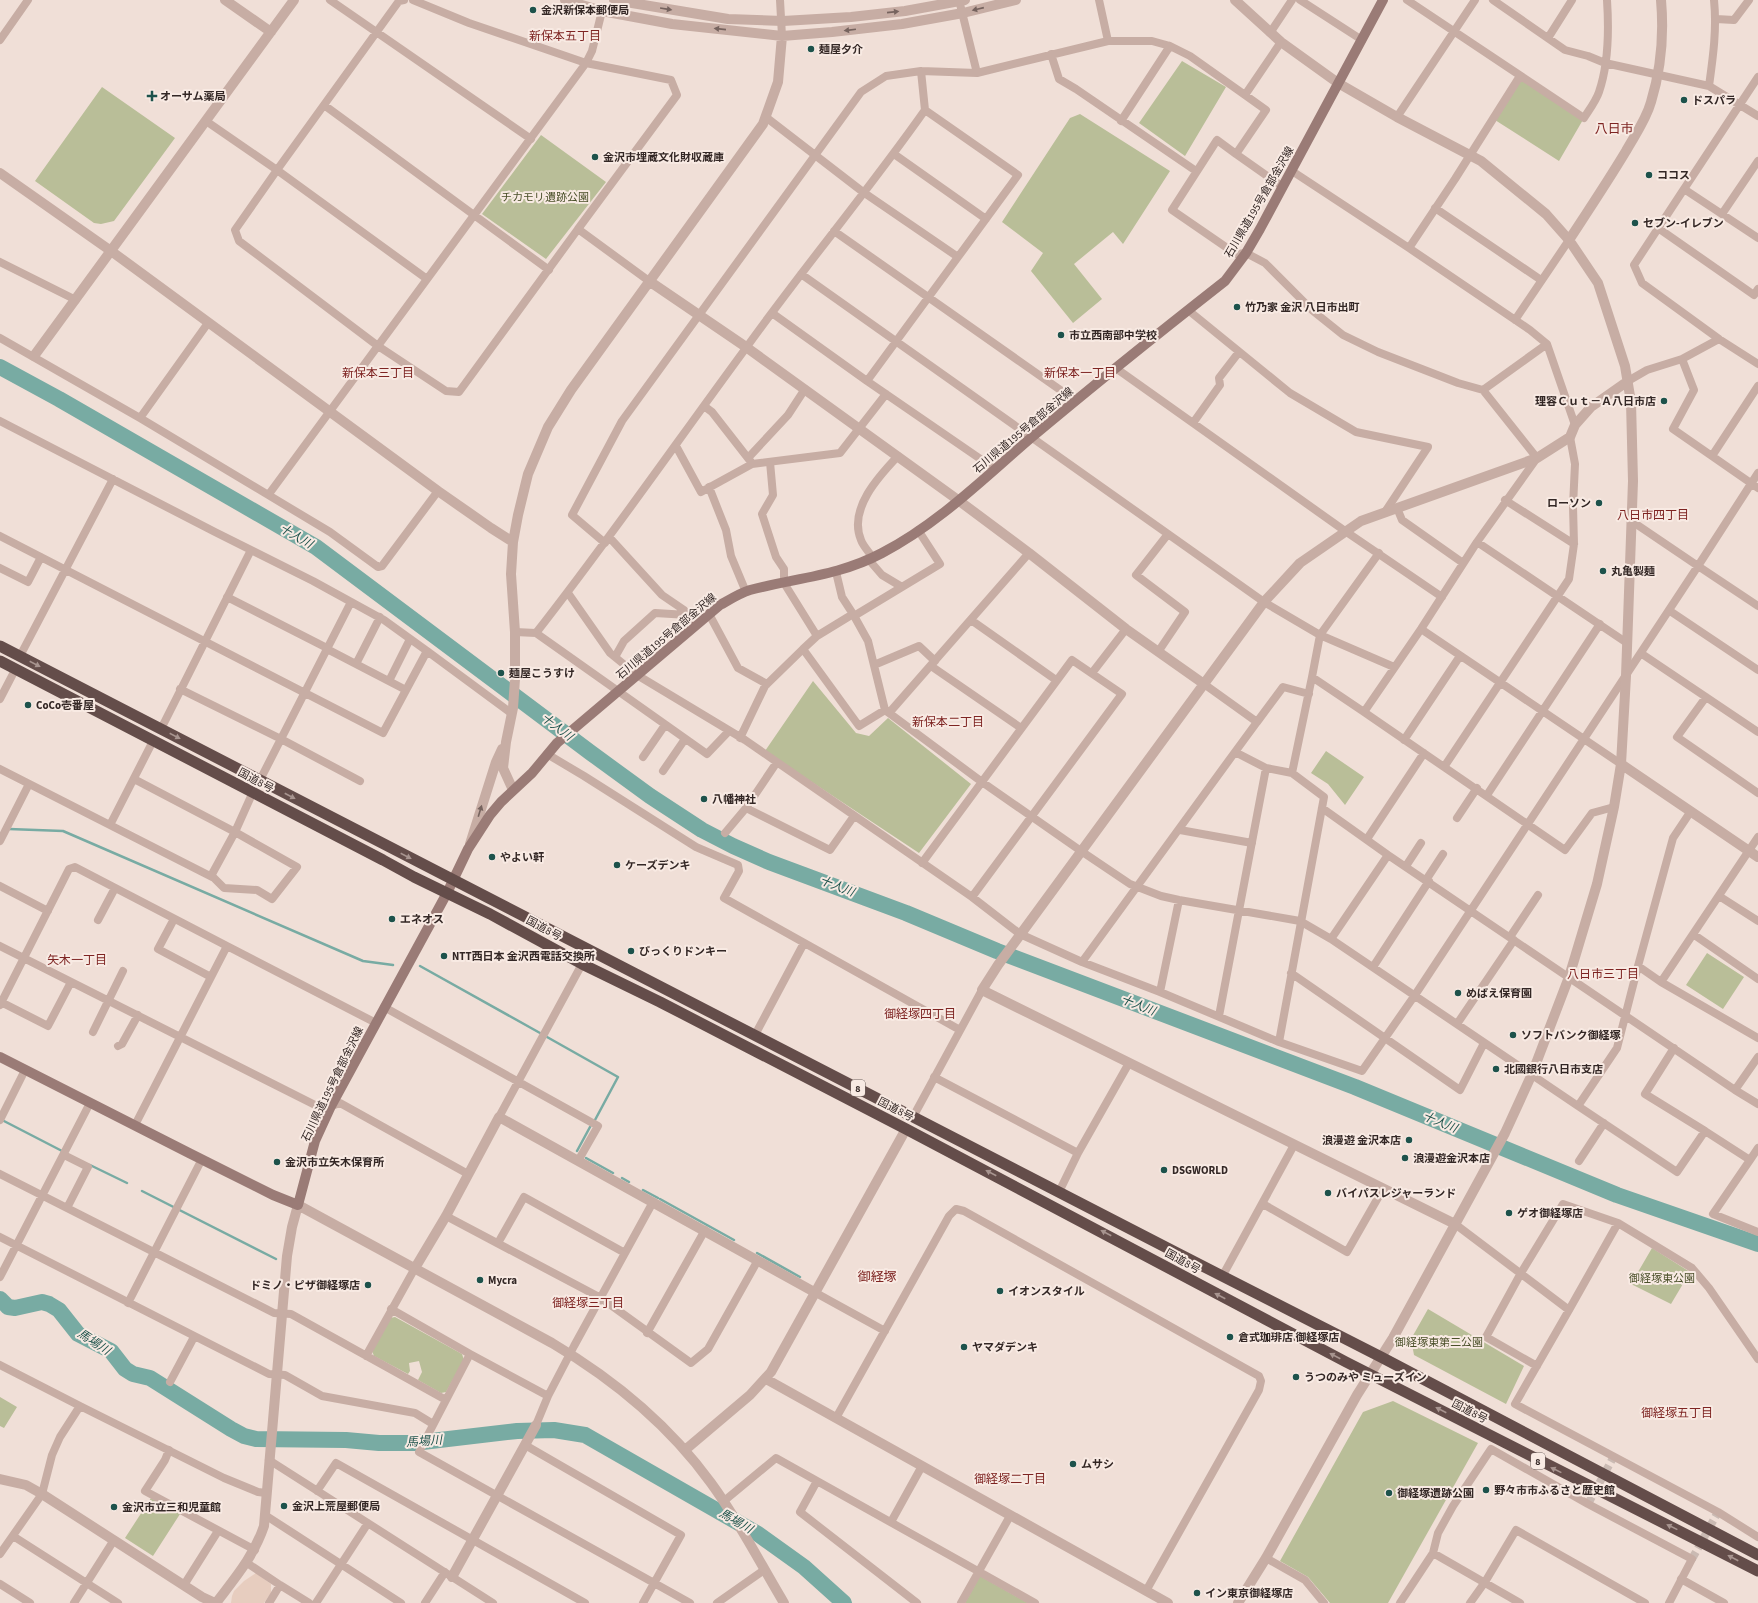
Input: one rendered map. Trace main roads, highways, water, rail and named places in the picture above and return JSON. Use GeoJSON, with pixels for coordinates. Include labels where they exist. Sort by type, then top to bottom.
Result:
{"type":"FeatureCollection","features":[{"type":"Feature","properties":{"kind":"highway","name":"国道8号"},"geometry":{"type":"LineString","coordinates":[[0,646],[913,1117],[1223,1275],[1758,1555]]}},
{"type":"Feature","properties":{"kind":"highway","name":"国道8号"},"geometry":{"type":"LineString","coordinates":[[0,661],[582,964],[660,1002],[906,1129],[1114,1238],[1204,1288],[1536,1459],[1758,1571]]}},
{"type":"Feature","properties":{"kind":"main road","name":"石川県道195号倉部金沢線"},"geometry":{"type":"LineString","coordinates":[[0,1057],[273,1195],[298,1205],[315,1141],[332,1106],[384,1007],[447,893],[468,849],[490,815],[513,790],[532,773],[557,743],[720,605],[746,592],[836,572],[871,559],[918,530],[958,500],[1032,437],[1225,281],[1246,253],[1292,171],[1383,0]]}},
{"type":"Feature","properties":{"kind":"waterway","name":"十人川"},"geometry":{"type":"LineString","coordinates":[[0,367],[59,399],[316,547],[650,796],[702,830],[733,846],[769,862],[906,913],[997,951],[1355,1087],[1617,1195],[1758,1244]]}},
{"type":"Feature","properties":{"kind":"waterway"},"geometry":{"type":"LineString","coordinates":[[9,829],[63,831],[363,961],[393,965]]}},
{"type":"Feature","properties":{"kind":"waterway"},"geometry":{"type":"LineString","coordinates":[[420,966],[540,1033]]}},
{"type":"Feature","properties":{"kind":"waterway"},"geometry":{"type":"LineString","coordinates":[[547,1037],[618,1077],[595,1120]]}},
{"type":"Feature","properties":{"kind":"waterway"},"geometry":{"type":"LineString","coordinates":[[2,1120],[64,1152]]}},
{"type":"Feature","properties":{"kind":"waterway"},"geometry":{"type":"LineString","coordinates":[[577,1151],[590,1127]]}},
{"type":"Feature","properties":{"kind":"waterway"},"geometry":{"type":"LineString","coordinates":[[586,1158],[613,1173]]}},
{"type":"Feature","properties":{"kind":"waterway"},"geometry":{"type":"LineString","coordinates":[[90,1165],[127,1183]]}},
{"type":"Feature","properties":{"kind":"waterway"},"geometry":{"type":"LineString","coordinates":[[622,1178],[629,1182]]}},
{"type":"Feature","properties":{"kind":"waterway"},"geometry":{"type":"LineString","coordinates":[[643,1190],[658,1198]]}},
{"type":"Feature","properties":{"kind":"waterway"},"geometry":{"type":"LineString","coordinates":[[142,1191],[276,1259]]}},
{"type":"Feature","properties":{"kind":"waterway"},"geometry":{"type":"LineString","coordinates":[[660,1199],[734,1240]]}},
{"type":"Feature","properties":{"kind":"waterway"},"geometry":{"type":"LineString","coordinates":[[757,1253],[800,1277]]}},
{"type":"Feature","properties":{"kind":"waterway","name":"馬場川"},"geometry":{"type":"LineString","coordinates":[[0,1299],[8,1307],[15,1308],[42,1302],[49,1304],[59,1310],[78,1334],[111,1351],[125,1369],[133,1374],[150,1378],[231,1429],[244,1436],[256,1439],[346,1440],[379,1443],[414,1443],[517,1431],[554,1430],[585,1435],[758,1534],[804,1567],[844,1603]]}},
{"type":"Feature","properties":{"kind":"tunnel"},"geometry":{"type":"LineString","coordinates":[[1588,1504],[1614,1456]]}},
{"type":"Feature","properties":{"kind":"tunnel"},"geometry":{"type":"LineString","coordinates":[[1692,1559],[1718,1512]]}},
{"type":"Feature","properties":{"kind":"place","name":"金沢新保本郵便局"},"geometry":{"type":"Point","coordinates":[533,10]}},
{"type":"Feature","properties":{"kind":"place","name":"麺屋夕介"},"geometry":{"type":"Point","coordinates":[811,49]}},
{"type":"Feature","properties":{"kind":"place","name":"オーサム薬局"},"geometry":{"type":"Point","coordinates":[152,96]}},
{"type":"Feature","properties":{"kind":"place","name":"ドスパラ"},"geometry":{"type":"Point","coordinates":[1684,100]}},
{"type":"Feature","properties":{"kind":"place","name":"金沢市埋蔵文化財収蔵庫"},"geometry":{"type":"Point","coordinates":[595,157]}},
{"type":"Feature","properties":{"kind":"place","name":"ココス"},"geometry":{"type":"Point","coordinates":[1649,175]}},
{"type":"Feature","properties":{"kind":"place","name":"セブン-イレブン"},"geometry":{"type":"Point","coordinates":[1635,223]}},
{"type":"Feature","properties":{"kind":"place","name":"竹乃家 金沢 八日市出町"},"geometry":{"type":"Point","coordinates":[1237,307]}},
{"type":"Feature","properties":{"kind":"place","name":"市立西南部中学校"},"geometry":{"type":"Point","coordinates":[1061,335]}},
{"type":"Feature","properties":{"kind":"place","name":"理容Ｃｕｔ－Ａ八日市店"},"geometry":{"type":"Point","coordinates":[1664,401]}},
{"type":"Feature","properties":{"kind":"place","name":"ローソン"},"geometry":{"type":"Point","coordinates":[1599,503]}},
{"type":"Feature","properties":{"kind":"place","name":"丸亀製麺"},"geometry":{"type":"Point","coordinates":[1603,571]}},
{"type":"Feature","properties":{"kind":"place","name":"麺屋こうすけ"},"geometry":{"type":"Point","coordinates":[501,673]}},
{"type":"Feature","properties":{"kind":"place","name":"CoCo壱番屋"},"geometry":{"type":"Point","coordinates":[28,705]}},
{"type":"Feature","properties":{"kind":"place","name":"八幡神社"},"geometry":{"type":"Point","coordinates":[704,799]}},
{"type":"Feature","properties":{"kind":"place","name":"やよい軒"},"geometry":{"type":"Point","coordinates":[492,857]}},
{"type":"Feature","properties":{"kind":"place","name":"ケーズデンキ"},"geometry":{"type":"Point","coordinates":[617,865]}},
{"type":"Feature","properties":{"kind":"place","name":"エネオス"},"geometry":{"type":"Point","coordinates":[392,919]}},
{"type":"Feature","properties":{"kind":"place","name":"びっくりドンキー"},"geometry":{"type":"Point","coordinates":[631,951]}},
{"type":"Feature","properties":{"kind":"place","name":"NTT西日本 金沢西電話交換所"},"geometry":{"type":"Point","coordinates":[444,956]}},
{"type":"Feature","properties":{"kind":"place","name":"めばえ保育園"},"geometry":{"type":"Point","coordinates":[1458,993]}},
{"type":"Feature","properties":{"kind":"place","name":"ソフトバンク御経塚"},"geometry":{"type":"Point","coordinates":[1513,1035]}},
{"type":"Feature","properties":{"kind":"place","name":"北國銀行八日市支店"},"geometry":{"type":"Point","coordinates":[1496,1069]}},
{"type":"Feature","properties":{"kind":"place","name":"浪漫遊 金沢本店"},"geometry":{"type":"Point","coordinates":[1409,1140]}},
{"type":"Feature","properties":{"kind":"place","name":"浪漫遊金沢本店"},"geometry":{"type":"Point","coordinates":[1405,1158]}},
{"type":"Feature","properties":{"kind":"place","name":"金沢市立矢木保育所"},"geometry":{"type":"Point","coordinates":[277,1162]}},
{"type":"Feature","properties":{"kind":"place","name":"DSGWORLD"},"geometry":{"type":"Point","coordinates":[1164,1170]}},
{"type":"Feature","properties":{"kind":"place","name":"バイパスレジャーランド"},"geometry":{"type":"Point","coordinates":[1328,1193]}},
{"type":"Feature","properties":{"kind":"place","name":"ゲオ御経塚店"},"geometry":{"type":"Point","coordinates":[1509,1213]}},
{"type":"Feature","properties":{"kind":"place","name":"Mycra"},"geometry":{"type":"Point","coordinates":[480,1280]}},
{"type":"Feature","properties":{"kind":"place","name":"ドミノ・ピザ御経塚店"},"geometry":{"type":"Point","coordinates":[368,1285]}},
{"type":"Feature","properties":{"kind":"place","name":"イオンスタイル"},"geometry":{"type":"Point","coordinates":[1000,1291]}},
{"type":"Feature","properties":{"kind":"place","name":"倉式珈琲店 御経塚店"},"geometry":{"type":"Point","coordinates":[1230,1337]}},
{"type":"Feature","properties":{"kind":"place","name":"ヤマダデンキ"},"geometry":{"type":"Point","coordinates":[964,1347]}},
{"type":"Feature","properties":{"kind":"place","name":"うつのみや ミューズイン"},"geometry":{"type":"Point","coordinates":[1296,1377]}},
{"type":"Feature","properties":{"kind":"place","name":"ムサシ"},"geometry":{"type":"Point","coordinates":[1073,1464]}},
{"type":"Feature","properties":{"kind":"place","name":"野々市市ふるさと歴史館"},"geometry":{"type":"Point","coordinates":[1486,1490]}},
{"type":"Feature","properties":{"kind":"place","name":"御経塚遺跡公園"},"geometry":{"type":"Point","coordinates":[1389,1493]}},
{"type":"Feature","properties":{"kind":"place","name":"金沢上荒屋郵便局"},"geometry":{"type":"Point","coordinates":[284,1506]}},
{"type":"Feature","properties":{"kind":"place","name":"金沢市立三和児童館"},"geometry":{"type":"Point","coordinates":[114,1507]}},
{"type":"Feature","properties":{"kind":"place","name":"イン東京御経塚店"},"geometry":{"type":"Point","coordinates":[1197,1593]}},
{"type":"Feature","properties":{"kind":"district","name":"新保本五丁目"},"geometry":{"type":"Point","coordinates":[565,36]}},
{"type":"Feature","properties":{"kind":"district","name":"八日市"},"geometry":{"type":"Point","coordinates":[1614,128]}},
{"type":"Feature","properties":{"kind":"district","name":"新保本三丁目"},"geometry":{"type":"Point","coordinates":[378,373]}},
{"type":"Feature","properties":{"kind":"district","name":"新保本一丁目"},"geometry":{"type":"Point","coordinates":[1080,373]}},
{"type":"Feature","properties":{"kind":"district","name":"八日市四丁目"},"geometry":{"type":"Point","coordinates":[1653,515]}},
{"type":"Feature","properties":{"kind":"district","name":"新保本二丁目"},"geometry":{"type":"Point","coordinates":[948,722]}},
{"type":"Feature","properties":{"kind":"district","name":"矢木一丁目"},"geometry":{"type":"Point","coordinates":[77,960]}},
{"type":"Feature","properties":{"kind":"district","name":"八日市三丁目"},"geometry":{"type":"Point","coordinates":[1603,974]}},
{"type":"Feature","properties":{"kind":"district","name":"御経塚四丁目"},"geometry":{"type":"Point","coordinates":[920,1014]}},
{"type":"Feature","properties":{"kind":"district","name":"御経塚"},"geometry":{"type":"Point","coordinates":[877,1276]}},
{"type":"Feature","properties":{"kind":"district","name":"御経塚三丁目"},"geometry":{"type":"Point","coordinates":[588,1303]}},
{"type":"Feature","properties":{"kind":"district","name":"御経塚五丁目"},"geometry":{"type":"Point","coordinates":[1677,1413]}},
{"type":"Feature","properties":{"kind":"district","name":"御経塚二丁目"},"geometry":{"type":"Point","coordinates":[1010,1479]}},
{"type":"Feature","properties":{"kind":"park label","name":"チカモリ遺跡公園"},"geometry":{"type":"Point","coordinates":[545,197]}},
{"type":"Feature","properties":{"kind":"park label","name":"御経塚東公園"},"geometry":{"type":"Point","coordinates":[1662,1278]}},
{"type":"Feature","properties":{"kind":"park label","name":"御経塚東第二公園"},"geometry":{"type":"Point","coordinates":[1439,1342]}}]}
